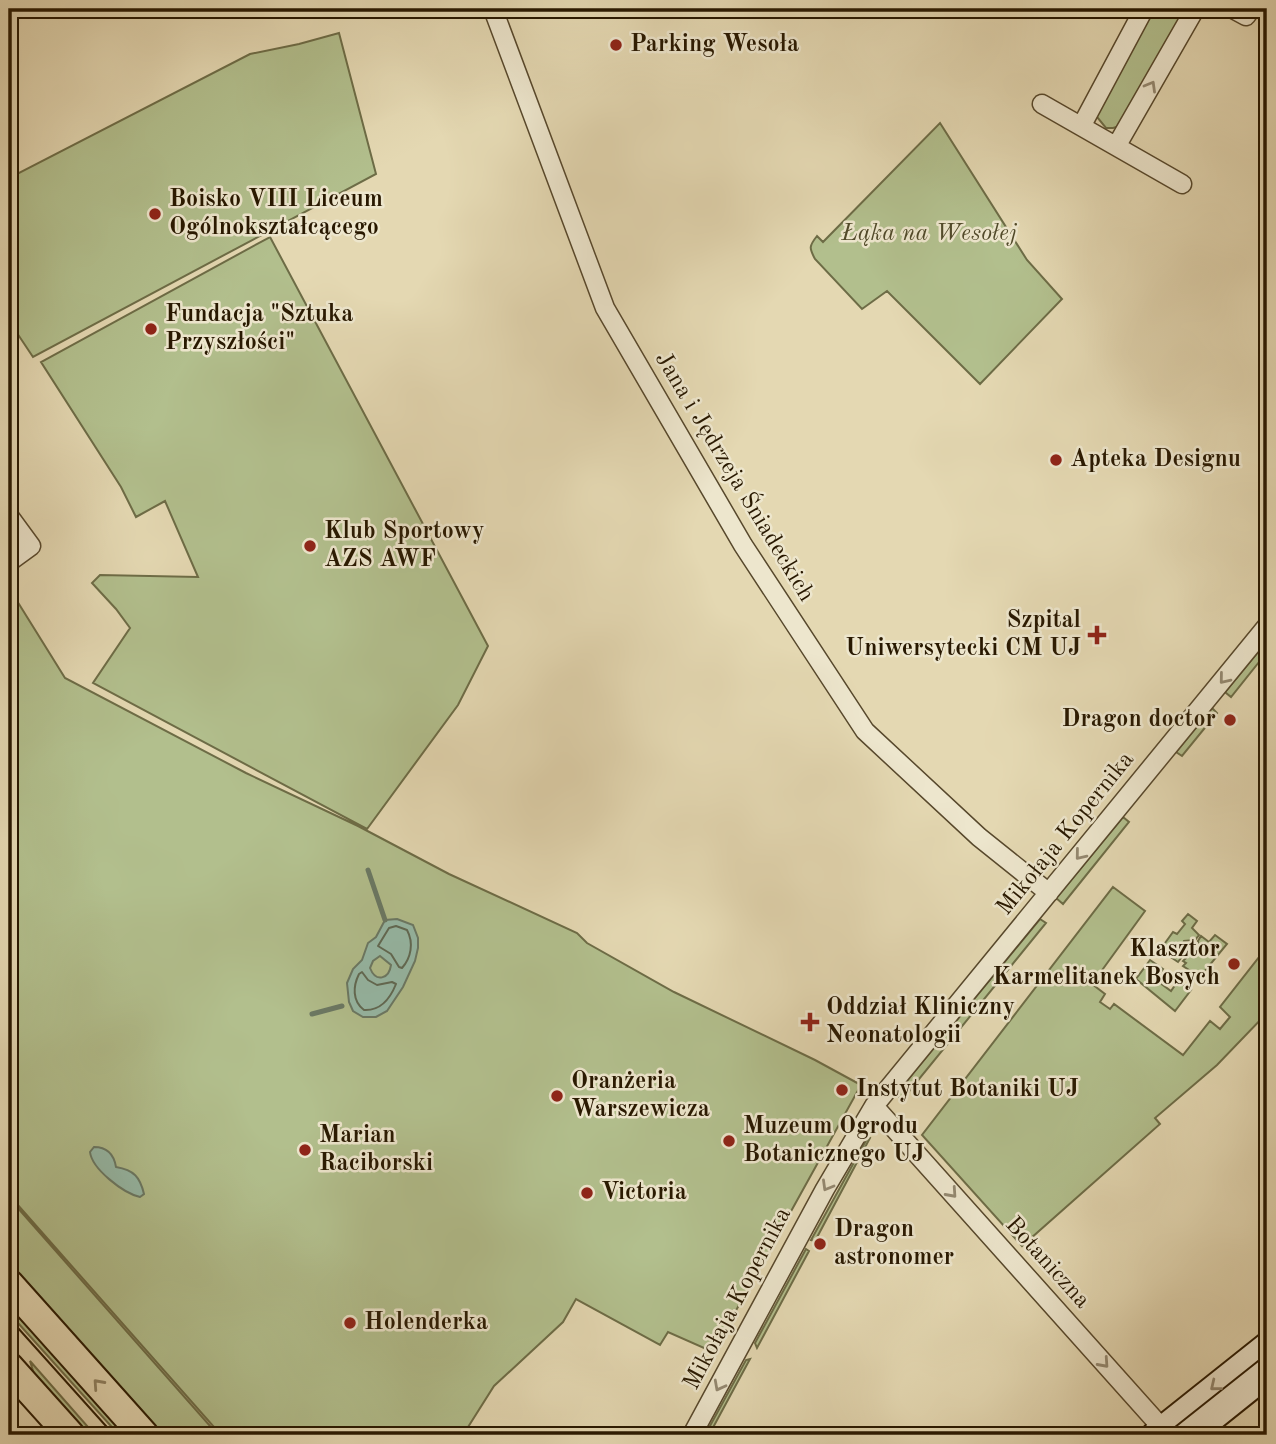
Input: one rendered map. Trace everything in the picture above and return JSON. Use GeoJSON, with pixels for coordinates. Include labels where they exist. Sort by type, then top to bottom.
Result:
{"type":"FeatureCollection","features":[{"type":"Feature","properties":{"kind":"main road"},"geometry":{"type":"LineString","coordinates":[[9,1284],[144,1435]]}},
{"type":"Feature","properties":{"kind":"main road"},"geometry":{"type":"LineString","coordinates":[[9,1367],[70,1435]]}},
{"type":"Feature","properties":{"kind":"street","name":"Jana i Jędrzeja Śniadeckich"},"geometry":{"type":"LineString","coordinates":[[494,9],[605,308],[743,545],[865,731],[969,827],[1049,893]]}},
{"type":"Feature","properties":{"kind":"street"},"geometry":{"type":"LineString","coordinates":[[1082,125],[1144,9]]}},
{"type":"Feature","properties":{"kind":"street"},"geometry":{"type":"LineString","coordinates":[[1117,145],[1195,9]]}},
{"type":"Feature","properties":{"kind":"street"},"geometry":{"type":"LineString","coordinates":[[1042,104],[1182,184]]}},
{"type":"Feature","properties":{"kind":"street"},"geometry":{"type":"LineString","coordinates":[[9,516],[31,546],[9,562]]}},
{"type":"Feature","properties":{"kind":"street","name":"Mikołaja Kopernika"},"geometry":{"type":"LineString","coordinates":[[692,1435],[825,1189],[874,1106],[1267,626]]}},
{"type":"Feature","properties":{"kind":"street","name":"Botaniczna"},"geometry":{"type":"LineString","coordinates":[[874,1106],[1158,1432]]}},
{"type":"Feature","properties":{"kind":"street"},"geometry":{"type":"LineString","coordinates":[[1158,1432],[1267,1345]]}},
{"type":"Feature","properties":{"kind":"street"},"geometry":{"type":"LineString","coordinates":[[1158,1432],[1193,1435],[1267,1375]]}},
{"type":"Feature","properties":{"kind":"green space"},"geometry":{"type":"Polygon","coordinates":[[[1154,9],[1187,9],[1120,126],[1106,128],[1097,117],[1099,106],[1154,9]]]}},
{"type":"Feature","properties":{"kind":"green space","name":"Boisko VIII Liceum Ogólnokształcącego"},"geometry":{"type":"Polygon","coordinates":[[[339,33],[376,174],[33,357],[9,321],[9,178],[250,54],[339,33]]]}},
{"type":"Feature","properties":{"kind":"green space","name":"Łąka na Wesołej"},"geometry":{"type":"Polygon","coordinates":[[[940,123],[1027,260],[1062,299],[980,384],[887,291],[862,309],[815,259],[811,250],[817,236],[823,242],[940,123]]]}},
{"type":"Feature","properties":{"kind":"green space","name":"Klub Sportowy AZS AWF"},"geometry":{"type":"Polygon","coordinates":[[[270,237],[488,646],[458,705],[367,829],[93,683],[130,628],[92,583],[100,575],[198,577],[165,501],[136,517],[121,487],[41,362],[270,237]]]}},
{"type":"Feature","properties":{"kind":"green space"},"geometry":{"type":"Polygon","coordinates":[[[9,588],[65,678],[246,773],[358,826],[449,874],[577,933],[587,943],[674,992],[861,1085],[713,1352],[668,1332],[660,1345],[576,1299],[563,1322],[494,1386],[463,1435],[221,1435],[9,1195],[9,588]]]}},
{"type":"Feature","properties":{"kind":"green space"},"geometry":{"type":"Polygon","coordinates":[[[1267,641],[1267,652],[1231,697],[1225,692],[1267,641]]]}},
{"type":"Feature","properties":{"kind":"green space"},"geometry":{"type":"Polygon","coordinates":[[[1212,708],[1217,713],[1182,756],[1176,752],[1212,708]]]}},
{"type":"Feature","properties":{"kind":"green space"},"geometry":{"type":"Polygon","coordinates":[[[1123,817],[1129,822],[1063,904],[1056,898],[1123,817]]]}},
{"type":"Feature","properties":{"kind":"green space"},"geometry":{"type":"Polygon","coordinates":[[[1113,887],[1145,911],[1092,984],[1105,994],[1100,1002],[1110,1009],[1114,1004],[1183,1055],[1210,1021],[1220,1029],[1230,1017],[1220,1007],[1267,947],[1267,1013],[1217,1065],[1155,1118],[1160,1124],[1022,1246],[922,1135],[1113,887]]]}},
{"type":"Feature","properties":{"kind":"green space"},"geometry":{"type":"Polygon","coordinates":[[[1188,914],[1197,921],[1192,928],[1199,935],[1195,940],[1184,941],[1184,954],[1178,962],[1160,950],[1173,932],[1177,934],[1185,924],[1182,921],[1188,914]]]}},
{"type":"Feature","properties":{"kind":"green space"},"geometry":{"type":"Polygon","coordinates":[[[1040,919],[1046,923],[902,1100],[896,1094],[1040,919]]]}},
{"type":"Feature","properties":{"kind":"green space"},"geometry":{"type":"Polygon","coordinates":[[[1215,935],[1227,944],[1200,977],[1183,966],[1186,963],[1183,961],[1188,956],[1197,954],[1201,936],[1209,942],[1215,935]]]}},
{"type":"Feature","properties":{"kind":"green space"},"geometry":{"type":"Polygon","coordinates":[[[1150,960],[1163,969],[1156,980],[1171,991],[1178,981],[1191,990],[1175,1011],[1136,979],[1150,960]]]}},
{"type":"Feature","properties":{"kind":"green space"},"geometry":{"type":"Polygon","coordinates":[[[868,1137],[870,1138],[815,1241],[811,1240],[868,1137]]]}},
{"type":"Feature","properties":{"kind":"green space"},"geometry":{"type":"Polygon","coordinates":[[[9,1198],[218,1435],[162,1435],[9,1265],[9,1198]]]}},
{"type":"Feature","properties":{"kind":"green space"},"geometry":{"type":"Polygon","coordinates":[[[806,1249],[809,1251],[757,1348],[755,1343],[806,1249]]]}},
{"type":"Feature","properties":{"kind":"green space"},"geometry":{"type":"Polygon","coordinates":[[[9,1305],[126,1435],[119,1435],[9,1313],[9,1305]]]}},
{"type":"Feature","properties":{"kind":"green space"},"geometry":{"type":"Polygon","coordinates":[[[750,1359],[709,1435],[705,1435],[746,1360],[750,1359]]]}},
{"type":"Feature","properties":{"kind":"green space"},"geometry":{"type":"Polygon","coordinates":[[[30,1361],[95,1435],[89,1435],[34,1374],[30,1361]]]}},
{"type":"Feature","properties":{"kind":"water"},"geometry":{"type":"Polygon","coordinates":[[[397,919],[413,925],[418,938],[418,948],[403,987],[387,1011],[376,1017],[363,1017],[353,1011],[347,983],[353,969],[362,960],[368,943],[376,937],[385,920],[397,919]],[[380,956],[373,961],[370,968],[376,976],[382,977],[388,973],[391,965],[380,956]]]}},
{"type":"Feature","properties":{"kind":"water"},"geometry":{"type":"Polygon","coordinates":[[[94,1147],[106,1150],[112,1155],[116,1167],[135,1175],[144,1194],[140,1197],[125,1191],[102,1173],[92,1159],[90,1152],[94,1147]]]}},
{"type":"Feature","properties":{"kind":"waterway"},"geometry":{"type":"LineString","coordinates":[[368,870],[385,920]]}},
{"type":"Feature","properties":{"kind":"waterway"},"geometry":{"type":"LineString","coordinates":[[312,1014],[342,1006]]}},
{"type":"Feature","properties":{"kind":"tram line"},"geometry":{"type":"LineString","coordinates":[[9,1318],[114,1435]]}},
{"type":"Feature","properties":{"kind":"tram line"},"geometry":{"type":"LineString","coordinates":[[1165,1435],[1267,1354]]}},
{"type":"Feature","properties":{"kind":"place","name":"Parking Wesoła"},"geometry":{"type":"Point","coordinates":[616,45]}},
{"type":"Feature","properties":{"kind":"place","name":"Boisko VIII Liceum Ogólnokształcącego"},"geometry":{"type":"Point","coordinates":[155,214]}},
{"type":"Feature","properties":{"kind":"place","name":"Fundacja \"Sztuka Przyszłości\""},"geometry":{"type":"Point","coordinates":[151,329]}},
{"type":"Feature","properties":{"kind":"place","name":"Apteka Designu"},"geometry":{"type":"Point","coordinates":[1056,460]}},
{"type":"Feature","properties":{"kind":"place","name":"Klub Sportowy AZS AWF"},"geometry":{"type":"Point","coordinates":[310,546]}},
{"type":"Feature","properties":{"kind":"place","name":"Szpital Uniwersytecki CM UJ"},"geometry":{"type":"Point","coordinates":[1097,635]}},
{"type":"Feature","properties":{"kind":"place","name":"Dragon doctor"},"geometry":{"type":"Point","coordinates":[1230,720]}},
{"type":"Feature","properties":{"kind":"place","name":"Klasztor Karmelitanek Bosych"},"geometry":{"type":"Point","coordinates":[1234,964]}},
{"type":"Feature","properties":{"kind":"place","name":"Oddział Kliniczny Neonatologii"},"geometry":{"type":"Point","coordinates":[810,1022]}},
{"type":"Feature","properties":{"kind":"place","name":"Instytut Botaniki UJ"},"geometry":{"type":"Point","coordinates":[842,1090]}},
{"type":"Feature","properties":{"kind":"place","name":"Oranżeria Warszewicza"},"geometry":{"type":"Point","coordinates":[557,1096]}},
{"type":"Feature","properties":{"kind":"place","name":"Muzeum Ogrodu Botanicznego UJ"},"geometry":{"type":"Point","coordinates":[729,1141]}},
{"type":"Feature","properties":{"kind":"place","name":"Marian Raciborski"},"geometry":{"type":"Point","coordinates":[305,1150]}},
{"type":"Feature","properties":{"kind":"place","name":"Victoria"},"geometry":{"type":"Point","coordinates":[587,1193]}},
{"type":"Feature","properties":{"kind":"place","name":"Dragon astronomer"},"geometry":{"type":"Point","coordinates":[820,1244]}},
{"type":"Feature","properties":{"kind":"place","name":"Holenderka"},"geometry":{"type":"Point","coordinates":[350,1323]}}]}
